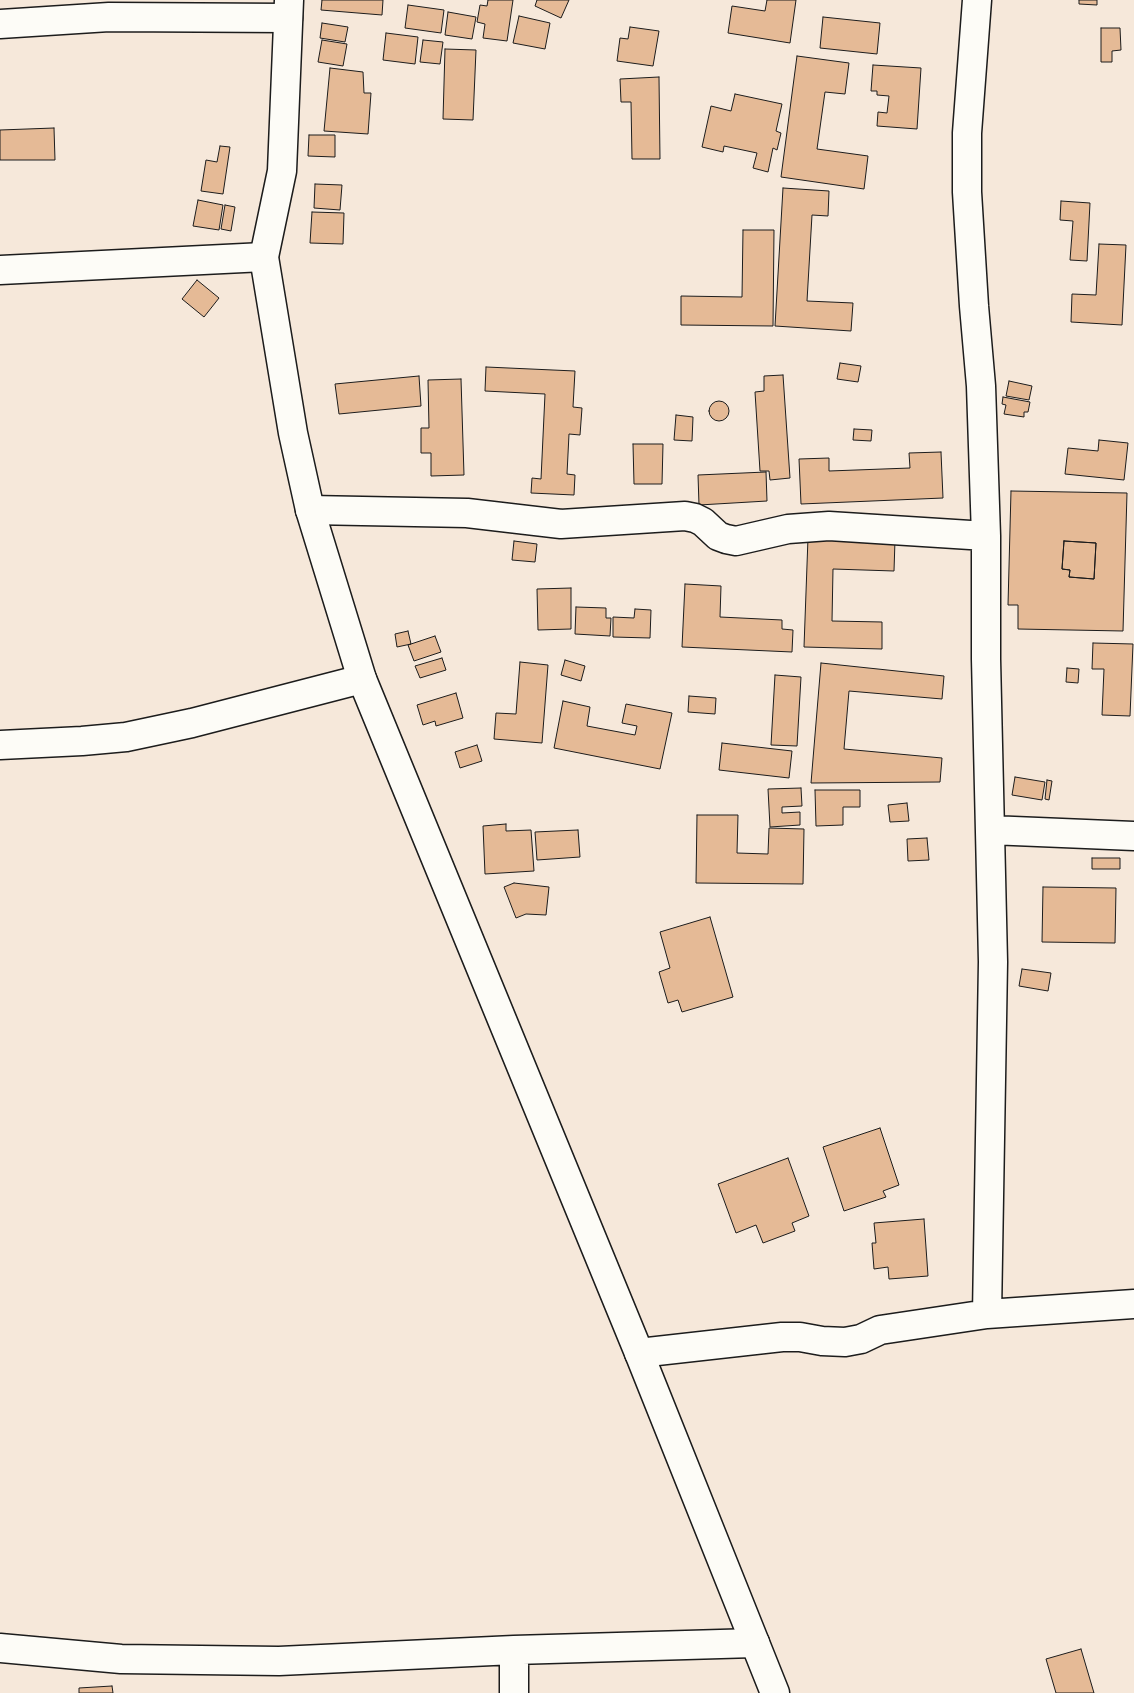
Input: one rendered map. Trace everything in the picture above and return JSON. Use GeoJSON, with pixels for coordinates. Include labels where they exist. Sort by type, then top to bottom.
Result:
{"type":"FeatureCollection","features":[{"type":"Feature","properties":{"kind":"street"},"geometry":{"type":"LineString","coordinates":[[978,0],[967,133],[967,192],[980,386],[986,536],[986,669],[993,962],[987,1314]]}},
{"type":"Feature","properties":{"kind":"street"},"geometry":{"type":"LineString","coordinates":[[0,24],[288,9],[282,171],[264,257],[293,433],[310,510],[362,680],[639,1353],[775,1693]]}},
{"type":"Feature","properties":{"kind":"street"},"geometry":{"type":"LineString","coordinates":[[0,270],[264,257]]}},
{"type":"Feature","properties":{"kind":"street"},"geometry":{"type":"LineString","coordinates":[[310,510],[467,513],[562,524],[685,516],[703,522],[718,536],[726,540],[736,541],[788,529],[829,526],[986,536]]}},
{"type":"Feature","properties":{"kind":"street"},"geometry":{"type":"LineString","coordinates":[[0,745],[126,737],[192,723],[362,680]]}},
{"type":"Feature","properties":{"kind":"street"},"geometry":{"type":"LineString","coordinates":[[990,830],[1134,836]]}},
{"type":"Feature","properties":{"kind":"street"},"geometry":{"type":"LineString","coordinates":[[639,1353],[782,1337],[845,1342],[861,1339],[880,1330],[987,1314],[1134,1304]]}},
{"type":"Feature","properties":{"kind":"street"},"geometry":{"type":"LineString","coordinates":[[0,1648],[121,1659],[279,1661],[514,1650],[755,1643]]}},
{"type":"Feature","properties":{"kind":"street"},"geometry":{"type":"LineString","coordinates":[[514,1650],[514,1693]]}},
{"type":"Feature","properties":{"kind":"building"},"geometry":{"type":"Polygon","coordinates":[[[322,0],[383,0],[382,15],[321,10],[322,0]]]}},
{"type":"Feature","properties":{"kind":"building"},"geometry":{"type":"Polygon","coordinates":[[[488,0],[513,0],[507,41],[483,38],[485,24],[477,22],[480,5],[487,6],[488,0]]]}},
{"type":"Feature","properties":{"kind":"building"},"geometry":{"type":"Polygon","coordinates":[[[537,0],[569,0],[561,18],[535,6],[537,0]]]}},
{"type":"Feature","properties":{"kind":"building"},"geometry":{"type":"Polygon","coordinates":[[[767,0],[796,0],[790,43],[728,33],[732,6],[765,11],[767,0]]]}},
{"type":"Feature","properties":{"kind":"building"},"geometry":{"type":"Polygon","coordinates":[[[1079,0],[1097,0],[1097,5],[1079,4],[1079,0]]]}},
{"type":"Feature","properties":{"kind":"building"},"geometry":{"type":"Polygon","coordinates":[[[408,5],[444,10],[441,33],[405,28],[408,5]]]}},
{"type":"Feature","properties":{"kind":"building"},"geometry":{"type":"Polygon","coordinates":[[[448,12],[476,17],[472,39],[445,35],[448,12]]]}},
{"type":"Feature","properties":{"kind":"building"},"geometry":{"type":"Polygon","coordinates":[[[519,16],[550,23],[545,49],[513,43],[519,16]]]}},
{"type":"Feature","properties":{"kind":"building"},"geometry":{"type":"Polygon","coordinates":[[[823,17],[880,23],[877,54],[820,48],[823,17]]]}},
{"type":"Feature","properties":{"kind":"building"},"geometry":{"type":"Polygon","coordinates":[[[322,23],[348,27],[345,42],[320,38],[322,23]]]}},
{"type":"Feature","properties":{"kind":"building"},"geometry":{"type":"Polygon","coordinates":[[[630,27],[659,31],[653,66],[617,61],[620,38],[628,39],[630,27]]]}},
{"type":"Feature","properties":{"kind":"building"},"geometry":{"type":"Polygon","coordinates":[[[1101,28],[1120,28],[1121,50],[1112,51],[1112,62],[1101,62],[1101,28]]]}},
{"type":"Feature","properties":{"kind":"building"},"geometry":{"type":"Polygon","coordinates":[[[386,33],[418,37],[415,64],[383,60],[386,33]]]}},
{"type":"Feature","properties":{"kind":"building"},"geometry":{"type":"Polygon","coordinates":[[[322,40],[347,44],[343,66],[318,62],[322,40]]]}},
{"type":"Feature","properties":{"kind":"building"},"geometry":{"type":"Polygon","coordinates":[[[423,40],[443,42],[440,64],[420,62],[423,40]]]}},
{"type":"Feature","properties":{"kind":"building"},"geometry":{"type":"Polygon","coordinates":[[[445,49],[476,50],[473,120],[443,119],[445,49]]]}},
{"type":"Feature","properties":{"kind":"building"},"geometry":{"type":"Polygon","coordinates":[[[797,56],[849,63],[845,94],[825,92],[817,149],[868,156],[864,189],[781,177],[797,56]]]}},
{"type":"Feature","properties":{"kind":"building"},"geometry":{"type":"Polygon","coordinates":[[[873,65],[921,68],[917,129],[877,126],[878,112],[887,113],[889,96],[877,95],[877,91],[871,91],[873,65]]]}},
{"type":"Feature","properties":{"kind":"building"},"geometry":{"type":"Polygon","coordinates":[[[330,68],[363,72],[364,93],[371,93],[368,134],[324,131],[330,68]]]}},
{"type":"Feature","properties":{"kind":"building"},"geometry":{"type":"Polygon","coordinates":[[[659,77],[660,159],[632,159],[631,102],[621,102],[620,79],[659,77]]]}},
{"type":"Feature","properties":{"kind":"building"},"geometry":{"type":"Polygon","coordinates":[[[735,94],[782,104],[776,131],[781,133],[777,150],[773,148],[768,172],[753,168],[757,153],[724,146],[723,152],[702,147],[711,106],[731,111],[735,94]]]}},
{"type":"Feature","properties":{"kind":"building"},"geometry":{"type":"Polygon","coordinates":[[[54,128],[55,160],[0,160],[0,130],[54,128]]]}},
{"type":"Feature","properties":{"kind":"building"},"geometry":{"type":"Polygon","coordinates":[[[309,135],[335,135],[335,157],[308,156],[309,135]]]}},
{"type":"Feature","properties":{"kind":"building"},"geometry":{"type":"Polygon","coordinates":[[[220,146],[230,147],[223,194],[201,191],[206,160],[217,162],[220,146]]]}},
{"type":"Feature","properties":{"kind":"building"},"geometry":{"type":"Polygon","coordinates":[[[315,184],[342,185],[340,210],[314,208],[315,184]]]}},
{"type":"Feature","properties":{"kind":"building"},"geometry":{"type":"Polygon","coordinates":[[[783,188],[829,191],[828,216],[812,215],[807,301],[853,303],[851,331],[775,326],[783,188]]]}},
{"type":"Feature","properties":{"kind":"building"},"geometry":{"type":"Polygon","coordinates":[[[198,200],[223,205],[219,230],[193,226],[198,200]]]}},
{"type":"Feature","properties":{"kind":"building"},"geometry":{"type":"Polygon","coordinates":[[[1061,201],[1090,203],[1087,261],[1070,260],[1073,221],[1060,220],[1061,201]]]}},
{"type":"Feature","properties":{"kind":"building"},"geometry":{"type":"Polygon","coordinates":[[[225,205],[235,207],[231,231],[221,229],[225,205]]]}},
{"type":"Feature","properties":{"kind":"building"},"geometry":{"type":"Polygon","coordinates":[[[312,212],[344,213],[343,244],[310,243],[312,212]]]}},
{"type":"Feature","properties":{"kind":"building"},"geometry":{"type":"Polygon","coordinates":[[[743,230],[774,230],[773,326],[681,325],[681,296],[742,297],[743,230]]]}},
{"type":"Feature","properties":{"kind":"building"},"geometry":{"type":"Polygon","coordinates":[[[1099,244],[1126,245],[1122,325],[1071,322],[1072,294],[1096,295],[1099,244]]]}},
{"type":"Feature","properties":{"kind":"building"},"geometry":{"type":"Polygon","coordinates":[[[197,280],[219,298],[204,317],[182,299],[197,280]]]}},
{"type":"Feature","properties":{"kind":"building"},"geometry":{"type":"Polygon","coordinates":[[[840,363],[861,366],[858,382],[837,379],[840,363]]]}},
{"type":"Feature","properties":{"kind":"building"},"geometry":{"type":"Polygon","coordinates":[[[486,367],[575,371],[573,407],[582,408],[580,435],[569,434],[567,474],[575,475],[574,495],[531,493],[532,478],[541,479],[545,394],[485,391],[486,367]]]}},
{"type":"Feature","properties":{"kind":"building"},"geometry":{"type":"Polygon","coordinates":[[[783,375],[790,478],[770,480],[769,471],[760,471],[755,392],[764,391],[764,376],[783,375]]]}},
{"type":"Feature","properties":{"kind":"building"},"geometry":{"type":"Polygon","coordinates":[[[419,376],[421,406],[339,414],[335,384],[419,376]]]}},
{"type":"Feature","properties":{"kind":"building"},"geometry":{"type":"Polygon","coordinates":[[[461,379],[464,475],[431,476],[431,453],[421,453],[421,428],[429,428],[428,380],[461,379]]]}},
{"type":"Feature","properties":{"kind":"building"},"geometry":{"type":"Polygon","coordinates":[[[1009,381],[1032,386],[1029,400],[1006,396],[1009,381]]]}},
{"type":"Feature","properties":{"kind":"building"},"geometry":{"type":"Polygon","coordinates":[[[1003,397],[1030,402],[1028,412],[1024,412],[1024,417],[1004,414],[1006,405],[1002,404],[1003,397]]]}},
{"type":"Feature","properties":{"kind":"building"},"geometry":{"type":"Polygon","coordinates":[[[719,401],[726,404],[729,411],[726,418],[719,421],[712,418],[709,411],[712,404],[719,401]]]}},
{"type":"Feature","properties":{"kind":"building"},"geometry":{"type":"Polygon","coordinates":[[[676,415],[693,417],[692,441],[674,440],[676,415]]]}},
{"type":"Feature","properties":{"kind":"building"},"geometry":{"type":"Polygon","coordinates":[[[854,429],[872,430],[871,441],[853,440],[854,429]]]}},
{"type":"Feature","properties":{"kind":"building"},"geometry":{"type":"Polygon","coordinates":[[[1099,440],[1128,443],[1124,480],[1065,474],[1068,448],[1098,451],[1099,440]]]}},
{"type":"Feature","properties":{"kind":"building"},"geometry":{"type":"Polygon","coordinates":[[[633,444],[663,444],[662,484],[634,484],[633,444]]]}},
{"type":"Feature","properties":{"kind":"building"},"geometry":{"type":"Polygon","coordinates":[[[941,452],[943,498],[801,504],[799,459],[829,458],[829,471],[910,468],[909,453],[941,452]]]}},
{"type":"Feature","properties":{"kind":"building"},"geometry":{"type":"Polygon","coordinates":[[[766,472],[767,501],[699,505],[698,475],[766,472]]]}},
{"type":"Feature","properties":{"kind":"building"},"geometry":{"type":"Polygon","coordinates":[[[1011,491],[1127,493],[1123,631],[1018,629],[1018,605],[1008,605],[1011,491]],[[1064,541],[1062,569],[1070,570],[1069,577],[1094,579],[1096,543],[1064,541]]]}},
{"type":"Feature","properties":{"kind":"building"},"geometry":{"type":"Polygon","coordinates":[[[808,538],[895,540],[894,571],[833,569],[832,621],[882,622],[882,649],[804,647],[808,538]]]}},
{"type":"Feature","properties":{"kind":"building"},"geometry":{"type":"Polygon","coordinates":[[[514,541],[537,544],[535,562],[512,560],[514,541]]]}},
{"type":"Feature","properties":{"kind":"building"},"geometry":{"type":"Polygon","coordinates":[[[1064,541],[1096,543],[1094,579],[1069,577],[1070,570],[1062,569],[1064,541]]]}},
{"type":"Feature","properties":{"kind":"building"},"geometry":{"type":"Polygon","coordinates":[[[685,584],[721,586],[720,617],[782,620],[782,629],[793,630],[792,652],[682,647],[685,584]]]}},
{"type":"Feature","properties":{"kind":"building"},"geometry":{"type":"Polygon","coordinates":[[[571,588],[571,629],[538,630],[537,589],[571,588]]]}},
{"type":"Feature","properties":{"kind":"building"},"geometry":{"type":"Polygon","coordinates":[[[576,607],[606,608],[606,618],[611,618],[610,636],[575,634],[576,607]]]}},
{"type":"Feature","properties":{"kind":"building"},"geometry":{"type":"Polygon","coordinates":[[[635,609],[651,610],[650,638],[613,637],[613,617],[634,618],[635,609]]]}},
{"type":"Feature","properties":{"kind":"building"},"geometry":{"type":"Polygon","coordinates":[[[408,631],[411,644],[397,647],[395,634],[408,631]]]}},
{"type":"Feature","properties":{"kind":"building"},"geometry":{"type":"Polygon","coordinates":[[[435,636],[441,652],[414,661],[408,645],[435,636]]]}},
{"type":"Feature","properties":{"kind":"building"},"geometry":{"type":"Polygon","coordinates":[[[1093,643],[1133,644],[1130,716],[1102,715],[1104,669],[1092,669],[1093,643]]]}},
{"type":"Feature","properties":{"kind":"building"},"geometry":{"type":"Polygon","coordinates":[[[442,658],[446,670],[420,678],[415,666],[442,658]]]}},
{"type":"Feature","properties":{"kind":"building"},"geometry":{"type":"Polygon","coordinates":[[[565,660],[585,666],[581,681],[561,675],[565,660]]]}},
{"type":"Feature","properties":{"kind":"building"},"geometry":{"type":"Polygon","coordinates":[[[520,662],[548,665],[542,743],[494,739],[496,713],[516,714],[520,662]]]}},
{"type":"Feature","properties":{"kind":"building"},"geometry":{"type":"Polygon","coordinates":[[[821,663],[944,676],[942,699],[849,691],[844,749],[942,758],[940,782],[811,783],[821,663]]]}},
{"type":"Feature","properties":{"kind":"building"},"geometry":{"type":"Polygon","coordinates":[[[1067,668],[1079,669],[1078,683],[1066,682],[1067,668]]]}},
{"type":"Feature","properties":{"kind":"building"},"geometry":{"type":"Polygon","coordinates":[[[775,675],[801,677],[797,746],[771,745],[775,675]]]}},
{"type":"Feature","properties":{"kind":"building"},"geometry":{"type":"Polygon","coordinates":[[[456,693],[463,718],[436,726],[435,721],[423,725],[417,705],[456,693]]]}},
{"type":"Feature","properties":{"kind":"building"},"geometry":{"type":"Polygon","coordinates":[[[689,696],[716,698],[715,714],[688,712],[689,696]]]}},
{"type":"Feature","properties":{"kind":"building"},"geometry":{"type":"Polygon","coordinates":[[[563,701],[590,707],[587,726],[635,735],[637,726],[622,723],[626,704],[672,713],[660,769],[554,748],[563,701]]]}},
{"type":"Feature","properties":{"kind":"building"},"geometry":{"type":"Polygon","coordinates":[[[722,743],[792,751],[789,778],[719,770],[722,743]]]}},
{"type":"Feature","properties":{"kind":"building"},"geometry":{"type":"Polygon","coordinates":[[[477,745],[482,761],[460,768],[455,752],[477,745]]]}},
{"type":"Feature","properties":{"kind":"building"},"geometry":{"type":"Polygon","coordinates":[[[1015,777],[1045,782],[1042,800],[1012,795],[1015,777]]]}},
{"type":"Feature","properties":{"kind":"building"},"geometry":{"type":"Polygon","coordinates":[[[1047,780],[1052,781],[1049,800],[1045,799],[1047,780]]]}},
{"type":"Feature","properties":{"kind":"building"},"geometry":{"type":"Polygon","coordinates":[[[801,788],[802,806],[782,807],[782,813],[800,812],[800,825],[770,827],[768,789],[801,788]]]}},
{"type":"Feature","properties":{"kind":"building"},"geometry":{"type":"Polygon","coordinates":[[[815,790],[860,790],[860,807],[843,807],[843,825],[816,826],[815,790]]]}},
{"type":"Feature","properties":{"kind":"building"},"geometry":{"type":"Polygon","coordinates":[[[907,803],[909,821],[890,822],[888,805],[907,803]]]}},
{"type":"Feature","properties":{"kind":"building"},"geometry":{"type":"Polygon","coordinates":[[[697,815],[738,815],[737,853],[768,854],[769,828],[804,829],[803,884],[696,883],[697,815]]]}},
{"type":"Feature","properties":{"kind":"building"},"geometry":{"type":"Polygon","coordinates":[[[506,824],[506,831],[531,830],[534,871],[485,874],[483,826],[506,824]]]}},
{"type":"Feature","properties":{"kind":"building"},"geometry":{"type":"Polygon","coordinates":[[[578,830],[580,857],[537,860],[535,832],[578,830]]]}},
{"type":"Feature","properties":{"kind":"building"},"geometry":{"type":"Polygon","coordinates":[[[927,838],[929,860],[908,861],[907,839],[927,838]]]}},
{"type":"Feature","properties":{"kind":"building"},"geometry":{"type":"Polygon","coordinates":[[[1092,858],[1120,858],[1120,869],[1092,869],[1092,858]]]}},
{"type":"Feature","properties":{"kind":"building"},"geometry":{"type":"Polygon","coordinates":[[[514,883],[549,887],[546,915],[526,914],[516,918],[504,887],[514,883]]]}},
{"type":"Feature","properties":{"kind":"building"},"geometry":{"type":"Polygon","coordinates":[[[1043,887],[1116,888],[1115,943],[1042,942],[1043,887]]]}},
{"type":"Feature","properties":{"kind":"building"},"geometry":{"type":"Polygon","coordinates":[[[710,917],[733,997],[682,1012],[678,1000],[668,1003],[659,972],[670,968],[660,932],[710,917]]]}},
{"type":"Feature","properties":{"kind":"building"},"geometry":{"type":"Polygon","coordinates":[[[1022,969],[1051,973],[1048,991],[1019,986],[1022,969]]]}},
{"type":"Feature","properties":{"kind":"building"},"geometry":{"type":"Polygon","coordinates":[[[880,1128],[899,1185],[883,1191],[886,1197],[844,1211],[823,1147],[880,1128]]]}},
{"type":"Feature","properties":{"kind":"building"},"geometry":{"type":"Polygon","coordinates":[[[788,1158],[809,1216],[792,1223],[795,1231],[763,1243],[756,1225],[736,1233],[718,1184],[788,1158]]]}},
{"type":"Feature","properties":{"kind":"building"},"geometry":{"type":"Polygon","coordinates":[[[924,1219],[928,1276],[889,1279],[888,1267],[874,1269],[872,1243],[876,1243],[874,1223],[924,1219]]]}},
{"type":"Feature","properties":{"kind":"building"},"geometry":{"type":"Polygon","coordinates":[[[1081,1649],[1094,1693],[1056,1693],[1046,1659],[1081,1649]]]}},
{"type":"Feature","properties":{"kind":"building"},"geometry":{"type":"Polygon","coordinates":[[[112,1686],[113,1693],[79,1693],[79,1688],[112,1686]]]}}]}
